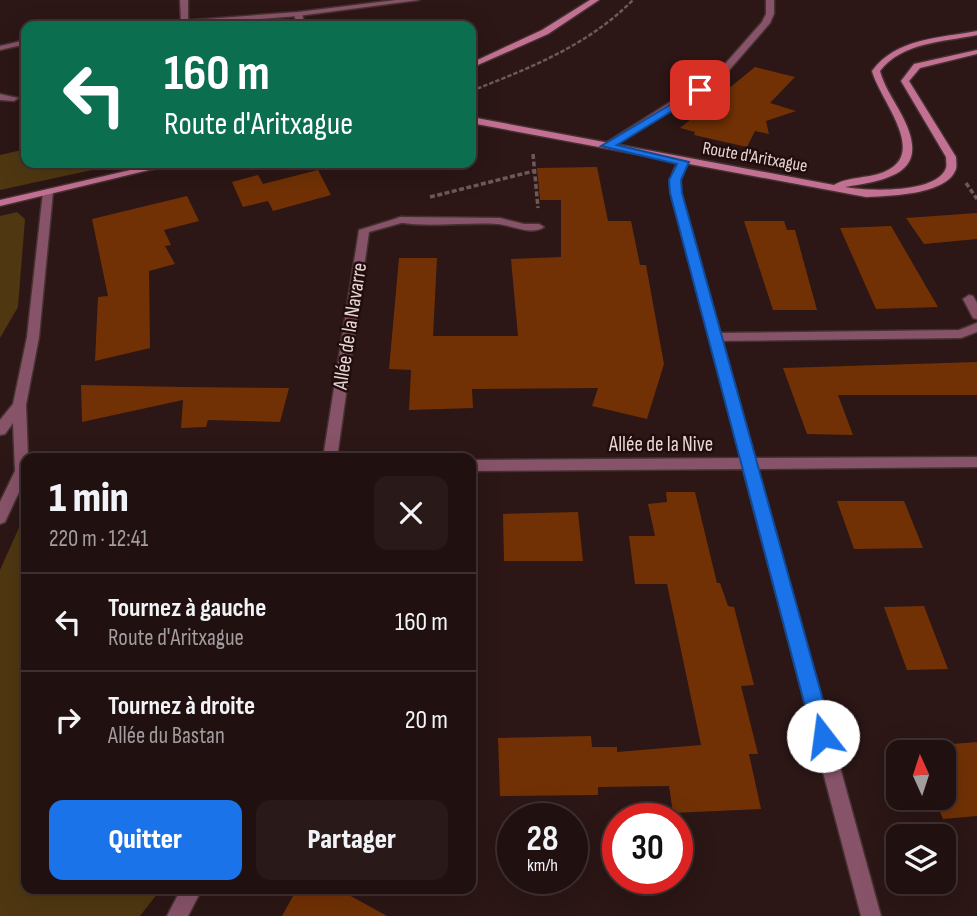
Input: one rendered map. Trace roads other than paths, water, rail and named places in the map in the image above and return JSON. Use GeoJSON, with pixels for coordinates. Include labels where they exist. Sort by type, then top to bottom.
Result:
{"type":"FeatureCollection","features":[{"type":"Feature","properties":{"kind":"street"},"geometry":{"type":"LineString","coordinates":[[184,0],[184,21]]}},
{"type":"Feature","properties":{"kind":"street"},"geometry":{"type":"LineString","coordinates":[[198,21],[299,14],[415,0]]}},
{"type":"Feature","properties":{"kind":"street"},"geometry":{"type":"LineString","coordinates":[[476,64],[545,32],[595,0]]}},
{"type":"Feature","properties":{"kind":"street"},"geometry":{"type":"LineString","coordinates":[[607,146],[721,74],[766,23],[770,14],[770,0]]}},
{"type":"Feature","properties":{"kind":"street"},"geometry":{"type":"LineString","coordinates":[[299,14],[300,21]]}},
{"type":"Feature","properties":{"kind":"street","name":"Route d'Aritxague"},"geometry":{"type":"LineString","coordinates":[[827,187],[869,180],[893,172],[909,156],[911,145],[906,131],[878,82],[876,71],[885,57],[899,51],[977,33]]}},
{"type":"Feature","properties":{"kind":"street"},"geometry":{"type":"LineString","coordinates":[[0,48],[21,43]]}},
{"type":"Feature","properties":{"kind":"street","name":"Route d'Aritxague"},"geometry":{"type":"LineString","coordinates":[[476,121],[683,162],[866,194],[903,192],[925,187],[950,174],[953,167],[950,157],[905,81],[917,66],[977,52]]}},
{"type":"Feature","properties":{"kind":"street"},"geometry":{"type":"LineString","coordinates":[[0,97],[13,98]]}},
{"type":"Feature","properties":{"kind":"street"},"geometry":{"type":"LineString","coordinates":[[683,162],[675,180],[676,193],[871,916]]}},
{"type":"Feature","properties":{"kind":"street"},"geometry":{"type":"LineString","coordinates":[[0,203],[151,168]]}},
{"type":"Feature","properties":{"kind":"street"},"geometry":{"type":"LineString","coordinates":[[23,453],[19,405],[33,337],[48,192]]}},
{"type":"Feature","properties":{"kind":"street","name":"Allée de la Navarre"},"geometry":{"type":"LineString","coordinates":[[331,453],[365,230],[401,220],[500,221],[524,227],[539,226]]}},
{"type":"Feature","properties":{"kind":"street"},"geometry":{"type":"LineString","coordinates":[[969,299],[977,314]]}},
{"type":"Feature","properties":{"kind":"street"},"geometry":{"type":"LineString","coordinates":[[715,337],[961,334],[977,327]]}},
{"type":"Feature","properties":{"kind":"street"},"geometry":{"type":"LineString","coordinates":[[0,430],[19,405]]}},
{"type":"Feature","properties":{"kind":"street","name":"Allée de la Nive"},"geometry":{"type":"LineString","coordinates":[[476,466],[977,462]]}},
{"type":"Feature","properties":{"kind":"street"},"geometry":{"type":"LineString","coordinates":[[0,518],[21,477]]}},
{"type":"Feature","properties":{"kind":"street"},"geometry":{"type":"LineString","coordinates":[[177,916],[189,894]]}}]}
